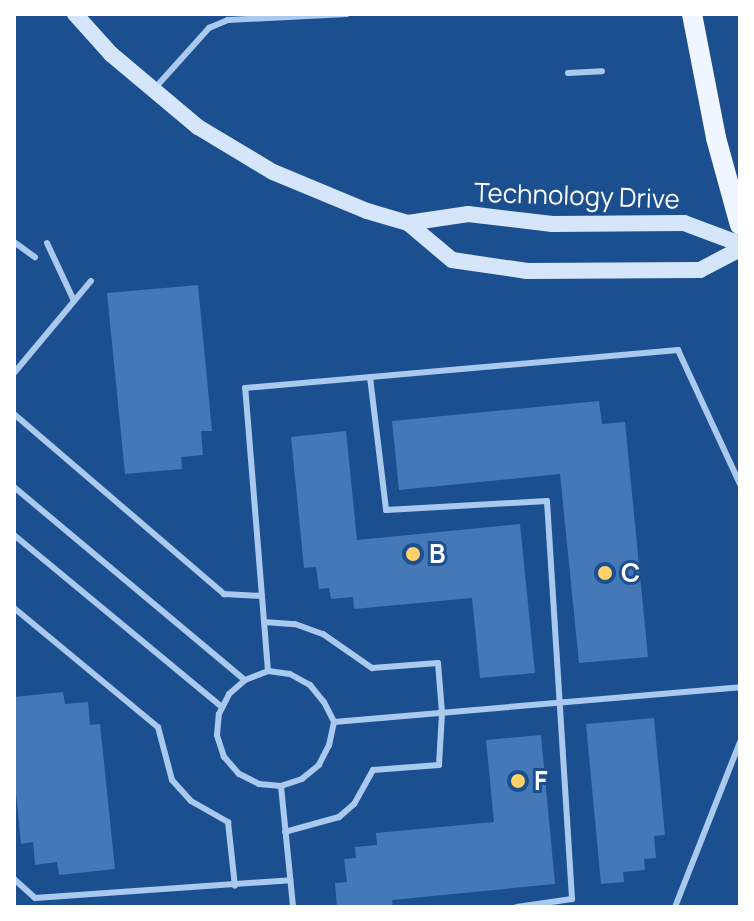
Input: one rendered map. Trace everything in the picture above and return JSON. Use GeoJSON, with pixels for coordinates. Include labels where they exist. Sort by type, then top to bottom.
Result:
{"type":"FeatureCollection","features":[{"type":"Feature","properties":{"kind":"main road"},"geometry":{"type":"LineString","coordinates":[[692,14],[716,138],[740,225]]}},
{"type":"Feature","properties":{"kind":"street","name":"Technology Drive"},"geometry":{"type":"LineString","coordinates":[[75,14],[111,54],[198,127],[273,172],[367,211],[408,223],[452,260],[527,271],[700,270],[740,247]]}},
{"type":"Feature","properties":{"kind":"street","name":"Technology Drive"},"geometry":{"type":"LineString","coordinates":[[408,223],[468,214],[566,225],[684,223],[740,247]]}},
{"type":"Feature","properties":{"kind":"lane"},"geometry":{"type":"LineString","coordinates":[[153,91],[209,28],[228,20],[347,14]]}},
{"type":"Feature","properties":{"kind":"lane"},"geometry":{"type":"LineString","coordinates":[[568,73],[602,71]]}},
{"type":"Feature","properties":{"kind":"lane"},"geometry":{"type":"LineString","coordinates":[[14,242],[35,257]]}},
{"type":"Feature","properties":{"kind":"lane"},"geometry":{"type":"LineString","coordinates":[[47,243],[74,301]]}},
{"type":"Feature","properties":{"kind":"lane"},"geometry":{"type":"LineString","coordinates":[[14,373],[91,281]]}},
{"type":"Feature","properties":{"kind":"lane"},"geometry":{"type":"LineString","coordinates":[[268,671],[245,388],[678,350],[740,484]]}},
{"type":"Feature","properties":{"kind":"lane"},"geometry":{"type":"LineString","coordinates":[[370,377],[386,510],[547,501],[572,899],[517,907]]}},
{"type":"Feature","properties":{"kind":"lane"},"geometry":{"type":"LineString","coordinates":[[14,414],[224,594],[262,596]]}},
{"type":"Feature","properties":{"kind":"lane"},"geometry":{"type":"LineString","coordinates":[[14,487],[245,680]]}},
{"type":"Feature","properties":{"kind":"lane"},"geometry":{"type":"LineString","coordinates":[[14,535],[222,707]]}},
{"type":"Feature","properties":{"kind":"lane"},"geometry":{"type":"LineString","coordinates":[[14,608],[158,727],[172,780],[191,801],[228,822],[235,886]]}},
{"type":"Feature","properties":{"kind":"lane"},"geometry":{"type":"LineString","coordinates":[[264,622],[295,624],[323,634],[372,668],[438,663],[442,713],[439,765],[373,770],[354,804],[339,817],[285,832]]}},
{"type":"Feature","properties":{"kind":"lane"},"geometry":{"type":"LineString","coordinates":[[268,671],[290,674],[310,685],[324,702],[334,722],[329,745],[319,765],[302,779],[281,786],[259,784],[239,774],[224,757],[217,735],[222,707],[229,694],[245,680],[268,671]]}},
{"type":"Feature","properties":{"kind":"lane"},"geometry":{"type":"LineString","coordinates":[[334,722],[740,687]]}},
{"type":"Feature","properties":{"kind":"lane"},"geometry":{"type":"LineString","coordinates":[[675,907],[740,742]]}},
{"type":"Feature","properties":{"kind":"lane"},"geometry":{"type":"LineString","coordinates":[[281,786],[293,907]]}},
{"type":"Feature","properties":{"kind":"lane"},"geometry":{"type":"LineString","coordinates":[[14,879],[35,898],[290,880]]}},
{"type":"Feature","properties":{"kind":"building"},"geometry":{"type":"Polygon","coordinates":[[[198,285],[212,431],[201,431],[203,455],[181,457],[182,469],[125,474],[107,293],[198,285]]]}},
{"type":"Feature","properties":{"kind":"building","name":"C"},"geometry":{"type":"Polygon","coordinates":[[[599,401],[602,424],[625,422],[648,657],[579,663],[560,474],[399,490],[392,421],[599,401]]]}},
{"type":"Feature","properties":{"kind":"building","name":"B"},"geometry":{"type":"Polygon","coordinates":[[[346,431],[357,540],[520,524],[535,673],[480,678],[472,598],[354,609],[353,597],[331,599],[329,588],[319,589],[316,567],[304,568],[291,437],[346,431]]]}},
{"type":"Feature","properties":{"kind":"building"},"geometry":{"type":"Polygon","coordinates":[[[63,692],[65,704],[88,702],[90,725],[100,724],[115,869],[59,875],[57,862],[35,865],[33,842],[21,844],[14,773],[14,697],[63,692]]]}},
{"type":"Feature","properties":{"kind":"building"},"geometry":{"type":"Polygon","coordinates":[[[654,718],[665,835],[654,836],[656,858],[644,859],[645,870],[623,872],[624,882],[601,884],[586,724],[654,718]]]}},
{"type":"Feature","properties":{"kind":"building","name":"F"},"geometry":{"type":"Polygon","coordinates":[[[541,735],[555,884],[392,900],[393,907],[337,907],[335,883],[347,882],[344,859],[356,858],[355,847],[377,845],[376,833],[494,822],[486,740],[541,735]]]}},
{"type":"Feature","properties":{"kind":"place","name":"B"},"geometry":{"type":"Point","coordinates":[413,554]}},
{"type":"Feature","properties":{"kind":"place","name":"C"},"geometry":{"type":"Point","coordinates":[605,573]}},
{"type":"Feature","properties":{"kind":"place","name":"F"},"geometry":{"type":"Point","coordinates":[518,781]}}]}
